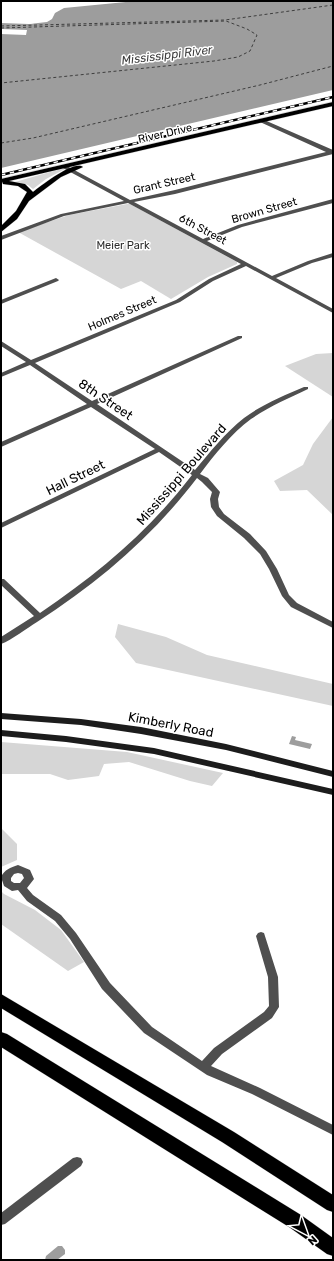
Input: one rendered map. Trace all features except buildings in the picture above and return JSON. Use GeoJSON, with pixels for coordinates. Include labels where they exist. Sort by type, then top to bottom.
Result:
{"type":"FeatureCollection","features":[{"type":"Feature","properties":{"kind":"highway"},"geometry":{"type":"LineString","coordinates":[[1,1000],[228,1137],[333,1204]]}},
{"type":"Feature","properties":{"kind":"highway"},"geometry":{"type":"LineString","coordinates":[[1,1039],[275,1208],[333,1248]]}},
{"type":"Feature","properties":{"kind":"main road","name":"River Drive"},"geometry":{"type":"LineString","coordinates":[[1,182],[126,151],[145,148],[333,104]]}},
{"type":"Feature","properties":{"kind":"main road"},"geometry":{"type":"LineString","coordinates":[[1,230],[13,219],[28,199],[47,183],[72,170],[145,148]]}},
{"type":"Feature","properties":{"kind":"main road"},"geometry":{"type":"LineString","coordinates":[[1,182],[14,183],[24,186],[30,192],[28,199]]}},
{"type":"Feature","properties":{"kind":"main road","name":"Kimberly Road"},"geometry":{"type":"LineString","coordinates":[[1,716],[61,720],[162,734],[333,774]]}},
{"type":"Feature","properties":{"kind":"main road"},"geometry":{"type":"LineString","coordinates":[[1,733],[66,738],[154,751],[333,792]]}},
{"type":"Feature","properties":{"kind":"street"},"geometry":{"type":"LineString","coordinates":[[262,120],[332,153]]}},
{"type":"Feature","properties":{"kind":"street","name":"Grant Street"},"geometry":{"type":"LineString","coordinates":[[1,238],[63,215],[175,192],[332,153]]}},
{"type":"Feature","properties":{"kind":"street","name":"6th Street"},"geometry":{"type":"LineString","coordinates":[[63,166],[333,310]]}},
{"type":"Feature","properties":{"kind":"street","name":"Brown Street"},"geometry":{"type":"LineString","coordinates":[[202,241],[240,226],[333,201]]}},
{"type":"Feature","properties":{"kind":"street"},"geometry":{"type":"LineString","coordinates":[[271,278],[310,262],[333,255]]}},
{"type":"Feature","properties":{"kind":"street","name":"Holmes Street"},"geometry":{"type":"LineString","coordinates":[[1,374],[178,301],[211,280],[246,264]]}},
{"type":"Feature","properties":{"kind":"street"},"geometry":{"type":"LineString","coordinates":[[1,302],[56,280]]}},
{"type":"Feature","properties":{"kind":"street"},"geometry":{"type":"LineString","coordinates":[[1,445],[240,337]]}},
{"type":"Feature","properties":{"kind":"street","name":"8th Street"},"geometry":{"type":"LineString","coordinates":[[1,343],[205,480],[216,492],[214,499],[215,507],[221,516],[246,536],[263,553],[273,569],[286,596],[300,608],[333,625]]}},
{"type":"Feature","properties":{"kind":"street","name":"Mississippi Boulevard"},"geometry":{"type":"LineString","coordinates":[[1,641],[72,595],[120,557],[176,501],[217,449],[247,419],[263,409],[306,388]]}},
{"type":"Feature","properties":{"kind":"street","name":"Hall Street"},"geometry":{"type":"LineString","coordinates":[[1,526],[159,450]]}},
{"type":"Feature","properties":{"kind":"street"},"geometry":{"type":"LineString","coordinates":[[1,581],[40,617]]}},
{"type":"Feature","properties":{"kind":"street"},"geometry":{"type":"LineString","coordinates":[[21,887],[30,898],[58,918],[73,936],[106,986],[129,1012],[148,1030],[211,1072],[292,1108],[333,1130]]}},
{"type":"Feature","properties":{"kind":"street"},"geometry":{"type":"LineString","coordinates":[[203,1067],[218,1051],[268,1015],[274,1007],[273,977],[261,936]]}},
{"type":"Feature","properties":{"kind":"street"},"geometry":{"type":"LineString","coordinates":[[1,1220],[77,1162]]}},
{"type":"Feature","properties":{"kind":"green space"},"geometry":{"type":"Polygon","coordinates":[[[64,168],[65,169],[46,179],[33,189],[28,185],[15,182],[64,168]]]}},
{"type":"Feature","properties":{"kind":"green space","name":"Meier Park"},"geometry":{"type":"Polygon","coordinates":[[[130,204],[237,262],[237,264],[208,277],[171,299],[141,281],[121,289],[18,232],[69,215],[130,204]]]}},
{"type":"Feature","properties":{"kind":"green space"},"geometry":{"type":"Polygon","coordinates":[[[333,353],[333,397],[285,366],[316,354],[333,353]]]}},
{"type":"Feature","properties":{"kind":"green space"},"geometry":{"type":"Polygon","coordinates":[[[333,417],[333,515],[307,490],[280,491],[274,481],[303,465],[313,444],[333,417]]]}},
{"type":"Feature","properties":{"kind":"green space"},"geometry":{"type":"Polygon","coordinates":[[[118,624],[166,637],[207,655],[333,684],[333,706],[136,663],[115,637],[118,624]]]}},
{"type":"Feature","properties":{"kind":"green space"},"geometry":{"type":"Polygon","coordinates":[[[1,742],[127,752],[223,773],[212,786],[190,781],[129,762],[104,764],[99,776],[68,780],[50,774],[1,774],[1,742]]]}},
{"type":"Feature","properties":{"kind":"green space"},"geometry":{"type":"Polygon","coordinates":[[[1,828],[17,844],[17,860],[1,867],[1,828]]]}},
{"type":"Feature","properties":{"kind":"green space"},"geometry":{"type":"Polygon","coordinates":[[[1,891],[35,910],[61,930],[84,962],[68,971],[1,924],[1,891]]]}},
{"type":"Feature","properties":{"kind":"water","name":"Mississippi River"},"geometry":{"type":"Polygon","coordinates":[[[130,1],[333,1],[333,90],[1,168],[1,34],[26,35],[27,30],[1,29],[1,23],[29,24],[50,20],[56,10],[63,7],[130,1]]]}},
{"type":"Feature","properties":{"kind":"water"},"geometry":{"type":"Polygon","coordinates":[[[292,736],[296,737],[295,740],[312,744],[310,749],[289,744],[292,736]]]}},
{"type":"Feature","properties":{"kind":"water"},"geometry":{"type":"Polygon","coordinates":[[[58,1246],[62,1246],[65,1250],[65,1254],[57,1260],[45,1260],[46,1256],[58,1246]]]}},
{"type":"Feature","properties":{"kind":"pier"},"geometry":{"type":"Polygon","coordinates":[[[136,1],[64,8],[55,13],[52,19],[47,22],[29,24],[30,22],[46,20],[55,8],[61,6],[136,1]]]}},
{"type":"Feature","properties":{"kind":"ferry route"},"geometry":{"type":"LineString","coordinates":[[1,26],[225,20],[333,5]]}},
{"type":"Feature","properties":{"kind":"ferry route"},"geometry":{"type":"LineString","coordinates":[[1,28],[226,21],[247,29],[257,35],[250,51],[238,57],[214,61],[1,83]]}},
{"type":"Feature","properties":{"kind":"ferry route"},"geometry":{"type":"LineString","coordinates":[[1,143],[33,138],[260,85],[333,66]]}},
{"type":"Feature","properties":{"kind":"railway"},"geometry":{"type":"LineString","coordinates":[[1,175],[333,97]]}}]}
